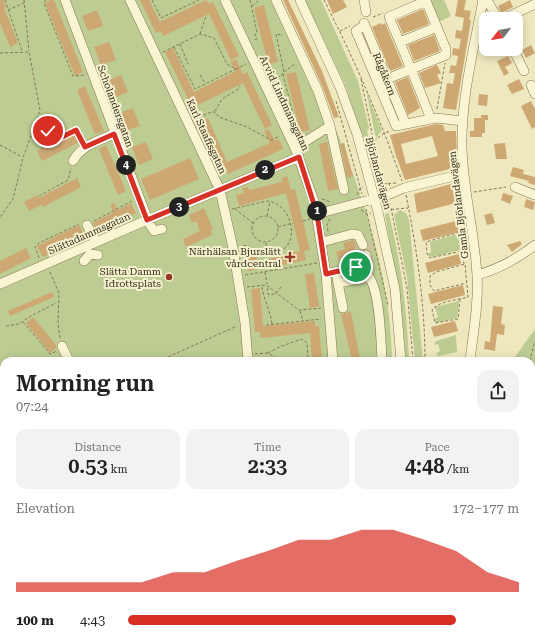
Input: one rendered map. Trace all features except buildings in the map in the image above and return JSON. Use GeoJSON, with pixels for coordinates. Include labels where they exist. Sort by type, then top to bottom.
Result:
{"type":"FeatureCollection","features":[{"type":"Feature","properties":{"kind":"street","name":"Scholandersgatan"},"geometry":{"type":"LineString","coordinates":[[65,0],[147,220]]}},
{"type":"Feature","properties":{"kind":"street","name":"Karl Staaffsgatan"},"geometry":{"type":"LineString","coordinates":[[130,0],[220,190],[233,248],[250,357]]}},
{"type":"Feature","properties":{"kind":"street","name":"Arvid Lindmansgatan"},"geometry":{"type":"LineString","coordinates":[[225,0],[299,157],[314,201],[313,216],[322,242],[330,307],[334,357]]}},
{"type":"Feature","properties":{"kind":"street"},"geometry":{"type":"LineString","coordinates":[[276,0],[318,91],[330,126],[344,190]]}},
{"type":"Feature","properties":{"kind":"street","name":"Björlandavägen"},"geometry":{"type":"LineString","coordinates":[[300,0],[351,114],[374,198],[395,289],[401,357]]}},
{"type":"Feature","properties":{"kind":"street"},"geometry":{"type":"LineString","coordinates":[[482,0],[488,2],[494,12]]}},
{"type":"Feature","properties":{"kind":"street","name":"Gamla Björlandavägen"},"geometry":{"type":"LineString","coordinates":[[470,357],[477,275],[463,174],[463,121],[482,0]]}},
{"type":"Feature","properties":{"kind":"street"},"geometry":{"type":"LineString","coordinates":[[387,78],[410,69],[446,55],[446,49],[426,1],[389,17],[410,69],[433,118]]}},
{"type":"Feature","properties":{"kind":"street"},"geometry":{"type":"LineString","coordinates":[[517,12],[535,4]]}},
{"type":"Feature","properties":{"kind":"street"},"geometry":{"type":"LineString","coordinates":[[365,14],[387,78],[404,120],[404,125],[433,118],[463,121]]}},
{"type":"Feature","properties":{"kind":"street"},"geometry":{"type":"LineString","coordinates":[[353,29],[365,14]]}},
{"type":"Feature","properties":{"kind":"street"},"geometry":{"type":"LineString","coordinates":[[400,42],[437,27]]}},
{"type":"Feature","properties":{"kind":"street","name":"Rågåkern"},"geometry":{"type":"LineString","coordinates":[[353,29],[394,125],[398,127],[404,125]]}},
{"type":"Feature","properties":{"kind":"street"},"geometry":{"type":"LineString","coordinates":[[516,56],[524,71]]}},
{"type":"Feature","properties":{"kind":"street"},"geometry":{"type":"LineString","coordinates":[[295,148],[330,126]]}},
{"type":"Feature","properties":{"kind":"street"},"geometry":{"type":"LineString","coordinates":[[73,161],[85,147],[114,134]]}},
{"type":"Feature","properties":{"kind":"street","name":"Slättadammsgatan"},"geometry":{"type":"LineString","coordinates":[[0,284],[43,263],[90,254],[96,242],[299,157]]}},
{"type":"Feature","properties":{"kind":"street"},"geometry":{"type":"LineString","coordinates":[[313,216],[393,194],[404,188],[463,174]]}},
{"type":"Feature","properties":{"kind":"street"},"geometry":{"type":"LineString","coordinates":[[515,187],[535,195]]}},
{"type":"Feature","properties":{"kind":"street"},"geometry":{"type":"LineString","coordinates":[[147,220],[154,231],[162,230]]}},
{"type":"Feature","properties":{"kind":"street"},"geometry":{"type":"LineString","coordinates":[[84,227],[96,242]]}},
{"type":"Feature","properties":{"kind":"street"},"geometry":{"type":"LineString","coordinates":[[322,242],[352,234],[358,235],[363,243]]}},
{"type":"Feature","properties":{"kind":"street"},"geometry":{"type":"LineString","coordinates":[[477,275],[493,270],[516,259],[535,245]]}},
{"type":"Feature","properties":{"kind":"street"},"geometry":{"type":"LineString","coordinates":[[326,274],[363,265],[366,256]]}},
{"type":"Feature","properties":{"kind":"street"},"geometry":{"type":"LineString","coordinates":[[336,272],[343,308]]}},
{"type":"Feature","properties":{"kind":"street"},"geometry":{"type":"LineString","coordinates":[[338,283],[369,277],[372,281],[377,302],[382,357]]}},
{"type":"Feature","properties":{"kind":"street"},"geometry":{"type":"LineString","coordinates":[[62,348],[67,357]]}},
{"type":"Feature","properties":{"kind":"path"},"geometry":{"type":"LineString","coordinates":[[5,0],[22,52]]}},
{"type":"Feature","properties":{"kind":"path"},"geometry":{"type":"LineString","coordinates":[[0,217],[13,199],[23,158],[40,110],[29,52],[24,0]]}},
{"type":"Feature","properties":{"kind":"path"},"geometry":{"type":"LineString","coordinates":[[46,0],[44,3],[73,76],[90,75]]}},
{"type":"Feature","properties":{"kind":"path"},"geometry":{"type":"LineString","coordinates":[[152,0],[161,18],[199,0]]}},
{"type":"Feature","properties":{"kind":"path"},"geometry":{"type":"LineString","coordinates":[[246,44],[256,39],[255,34],[257,32],[250,0]]}},
{"type":"Feature","properties":{"kind":"path"},"geometry":{"type":"LineString","coordinates":[[251,7],[259,0]]}},
{"type":"Feature","properties":{"kind":"path"},"geometry":{"type":"LineString","coordinates":[[324,0],[340,31],[361,78],[385,133],[402,182],[383,182],[361,78]]}},
{"type":"Feature","properties":{"kind":"path"},"geometry":{"type":"LineString","coordinates":[[8,10],[24,3]]}},
{"type":"Feature","properties":{"kind":"path"},"geometry":{"type":"LineString","coordinates":[[365,14],[386,12]]}},
{"type":"Feature","properties":{"kind":"path"},"geometry":{"type":"LineString","coordinates":[[200,34],[206,16]]}},
{"type":"Feature","properties":{"kind":"path"},"geometry":{"type":"LineString","coordinates":[[340,31],[353,29]]}},
{"type":"Feature","properties":{"kind":"path"},"geometry":{"type":"LineString","coordinates":[[291,32],[284,35],[276,34],[283,73],[298,134],[309,134],[312,138]]}},
{"type":"Feature","properties":{"kind":"path"},"geometry":{"type":"LineString","coordinates":[[160,53],[200,34],[214,38],[227,64],[236,68]]}},
{"type":"Feature","properties":{"kind":"path"},"geometry":{"type":"LineString","coordinates":[[180,44],[188,64]]}},
{"type":"Feature","properties":{"kind":"path"},"geometry":{"type":"LineString","coordinates":[[174,47],[195,88],[250,62]]}},
{"type":"Feature","properties":{"kind":"path"},"geometry":{"type":"LineString","coordinates":[[0,53],[29,52]]}},
{"type":"Feature","properties":{"kind":"path"},"geometry":{"type":"LineString","coordinates":[[178,56],[183,53]]}},
{"type":"Feature","properties":{"kind":"path"},"geometry":{"type":"LineString","coordinates":[[433,118],[446,55]]}},
{"type":"Feature","properties":{"kind":"path"},"geometry":{"type":"LineString","coordinates":[[264,83],[281,76],[283,73],[304,59]]}},
{"type":"Feature","properties":{"kind":"path"},"geometry":{"type":"LineString","coordinates":[[200,75],[205,84]]}},
{"type":"Feature","properties":{"kind":"path"},"geometry":{"type":"LineString","coordinates":[[214,112],[222,98],[237,90],[240,86]]}},
{"type":"Feature","properties":{"kind":"path"},"geometry":{"type":"LineString","coordinates":[[336,100],[364,201],[388,307]]}},
{"type":"Feature","properties":{"kind":"path"},"geometry":{"type":"LineString","coordinates":[[194,124],[202,116],[210,112],[214,112]]}},
{"type":"Feature","properties":{"kind":"path"},"geometry":{"type":"LineString","coordinates":[[214,112],[219,117],[246,127],[271,140],[284,134]]}},
{"type":"Feature","properties":{"kind":"path"},"geometry":{"type":"LineString","coordinates":[[41,148],[76,130],[85,147]]}},
{"type":"Feature","properties":{"kind":"path"},"geometry":{"type":"LineString","coordinates":[[48,131],[47,133],[56,140]]}},
{"type":"Feature","properties":{"kind":"path"},"geometry":{"type":"LineString","coordinates":[[374,141],[385,133]]}},
{"type":"Feature","properties":{"kind":"path"},"geometry":{"type":"LineString","coordinates":[[0,145],[23,158]]}},
{"type":"Feature","properties":{"kind":"path"},"geometry":{"type":"LineString","coordinates":[[39,196],[68,180],[73,161]]}},
{"type":"Feature","properties":{"kind":"path"},"geometry":{"type":"LineString","coordinates":[[473,193],[515,187]]}},
{"type":"Feature","properties":{"kind":"path"},"geometry":{"type":"LineString","coordinates":[[356,195],[360,188]]}},
{"type":"Feature","properties":{"kind":"path"},"geometry":{"type":"LineString","coordinates":[[406,193],[422,312],[425,357]]}},
{"type":"Feature","properties":{"kind":"path"},"geometry":{"type":"LineString","coordinates":[[23,322],[50,354],[62,348],[58,324],[59,293],[35,247],[39,243],[79,223],[84,227],[136,198]]}},
{"type":"Feature","properties":{"kind":"path"},"geometry":{"type":"LineString","coordinates":[[314,201],[324,198],[327,201],[336,201]]}},
{"type":"Feature","properties":{"kind":"path"},"geometry":{"type":"LineString","coordinates":[[229,210],[270,201],[278,203],[284,207],[291,224],[292,235],[285,248],[278,253],[266,256],[258,254],[254,248],[245,245],[233,248]]}},
{"type":"Feature","properties":{"kind":"path"},"geometry":{"type":"LineString","coordinates":[[267,216],[270,201]]}},
{"type":"Feature","properties":{"kind":"path"},"geometry":{"type":"LineString","coordinates":[[235,208],[253,224],[253,234],[261,242],[266,242],[275,237],[278,227],[276,222],[267,216],[261,217],[253,224]]}},
{"type":"Feature","properties":{"kind":"path"},"geometry":{"type":"LineString","coordinates":[[409,208],[391,209],[407,288],[413,357]]}},
{"type":"Feature","properties":{"kind":"path"},"geometry":{"type":"LineString","coordinates":[[356,210],[364,211],[367,214]]}},
{"type":"Feature","properties":{"kind":"path"},"geometry":{"type":"LineString","coordinates":[[303,221],[313,216]]}},
{"type":"Feature","properties":{"kind":"path"},"geometry":{"type":"LineString","coordinates":[[329,234],[328,225],[331,218]]}},
{"type":"Feature","properties":{"kind":"path"},"geometry":{"type":"LineString","coordinates":[[278,227],[293,223]]}},
{"type":"Feature","properties":{"kind":"path"},"geometry":{"type":"LineString","coordinates":[[460,299],[458,319],[435,323],[432,313],[433,308],[460,299],[468,297],[460,232],[426,242],[427,254],[430,258],[462,250]]}},
{"type":"Feature","properties":{"kind":"path"},"geometry":{"type":"LineString","coordinates":[[266,242],[266,256]]}},
{"type":"Feature","properties":{"kind":"path"},"geometry":{"type":"LineString","coordinates":[[242,275],[319,262]]}},
{"type":"Feature","properties":{"kind":"path"},"geometry":{"type":"LineString","coordinates":[[464,264],[433,274],[429,280],[434,291],[466,283]]}},
{"type":"Feature","properties":{"kind":"path"},"geometry":{"type":"LineString","coordinates":[[265,271],[266,285]]}},
{"type":"Feature","properties":{"kind":"path"},"geometry":{"type":"LineString","coordinates":[[262,285],[264,298],[270,310],[272,324]]}},
{"type":"Feature","properties":{"kind":"path"},"geometry":{"type":"LineString","coordinates":[[244,288],[266,285],[299,310],[303,321]]}},
{"type":"Feature","properties":{"kind":"path"},"geometry":{"type":"LineString","coordinates":[[269,287],[266,290],[268,294],[271,295],[276,293],[282,286]]}},
{"type":"Feature","properties":{"kind":"path"},"geometry":{"type":"LineString","coordinates":[[6,326],[23,322],[28,317],[56,303]]}},
{"type":"Feature","properties":{"kind":"path"},"geometry":{"type":"LineString","coordinates":[[299,310],[330,307]]}},
{"type":"Feature","properties":{"kind":"path"},"geometry":{"type":"LineString","coordinates":[[266,325],[326,318]]}},
{"type":"Feature","properties":{"kind":"path"},"geometry":{"type":"LineString","coordinates":[[168,357],[245,324]]}},
{"type":"Feature","properties":{"kind":"path"},"geometry":{"type":"LineString","coordinates":[[254,357],[268,353],[279,347],[302,339],[307,344],[308,357]]}},
{"type":"Feature","properties":{"kind":"path"},"geometry":{"type":"LineString","coordinates":[[531,357],[535,340]]}},
{"type":"Feature","properties":{"kind":"path"},"geometry":{"type":"LineString","coordinates":[[268,353],[275,357]]}},
{"type":"Feature","properties":{"kind":"green space"},"geometry":{"type":"Polygon","coordinates":[[[0,0],[281,0],[337,131],[369,221],[381,267],[389,313],[392,357],[0,357],[0,0]]]}},
{"type":"Feature","properties":{"kind":"green space"},"geometry":{"type":"Polygon","coordinates":[[[305,0],[321,0],[358,81],[369,128],[367,131],[370,144],[368,146],[360,130],[346,87],[305,0]]]}},
{"type":"Feature","properties":{"kind":"green space"},"geometry":{"type":"Polygon","coordinates":[[[430,0],[444,0],[451,16],[439,22],[430,0]]]}},
{"type":"Feature","properties":{"kind":"green space"},"geometry":{"type":"Polygon","coordinates":[[[366,91],[382,130],[376,138],[366,91]]]}},
{"type":"Feature","properties":{"kind":"green space"},"geometry":{"type":"Polygon","coordinates":[[[400,210],[406,213],[409,220],[423,357],[415,357],[407,277],[394,215],[400,210]]]}},
{"type":"Feature","properties":{"kind":"green space"},"geometry":{"type":"Polygon","coordinates":[[[387,213],[389,214],[400,268],[407,324],[409,357],[406,357],[401,303],[385,215],[387,213]]]}},
{"type":"Feature","properties":{"kind":"green space"},"geometry":{"type":"Polygon","coordinates":[[[458,234],[460,250],[433,257],[427,254],[431,252],[430,242],[458,234]]]}},
{"type":"Feature","properties":{"kind":"green space"},"geometry":{"type":"Polygon","coordinates":[[[459,301],[457,318],[436,323],[434,319],[438,317],[435,307],[459,301]]]}},
{"type":"Feature","properties":{"kind":"green space"},"geometry":{"type":"Polygon","coordinates":[[[535,329],[535,357],[515,357],[535,329]]]}},
{"type":"Feature","properties":{"kind":"green space"},"geometry":{"type":"Polygon","coordinates":[[[456,335],[457,352],[438,356],[436,353],[440,351],[438,344],[434,345],[436,341],[456,335]]]}},
{"type":"Feature","properties":{"kind":"tunnel"},"geometry":{"type":"LineString","coordinates":[[368,243],[371,254]]}},
{"type":"Feature","properties":{"kind":"tunnel"},"geometry":{"type":"LineString","coordinates":[[359,246],[362,257]]}},
{"type":"Feature","properties":{"kind":"place","name":"Närhälsan Bjurslätt vårdcentral"},"geometry":{"type":"Point","coordinates":[290,257]}},
{"type":"Feature","properties":{"kind":"place","name":"Slätta Damm Idrottsplats"},"geometry":{"type":"Point","coordinates":[169,277]}},
{"type":"Feature","properties":{"kind":"route"},"geometry":{"type":"LineString","coordinates":[[48,131],[47,133],[56,140],[76,130],[85,147],[114,134],[147,220],[299,157],[317,214],[326,274],[356,267]]}}]}
